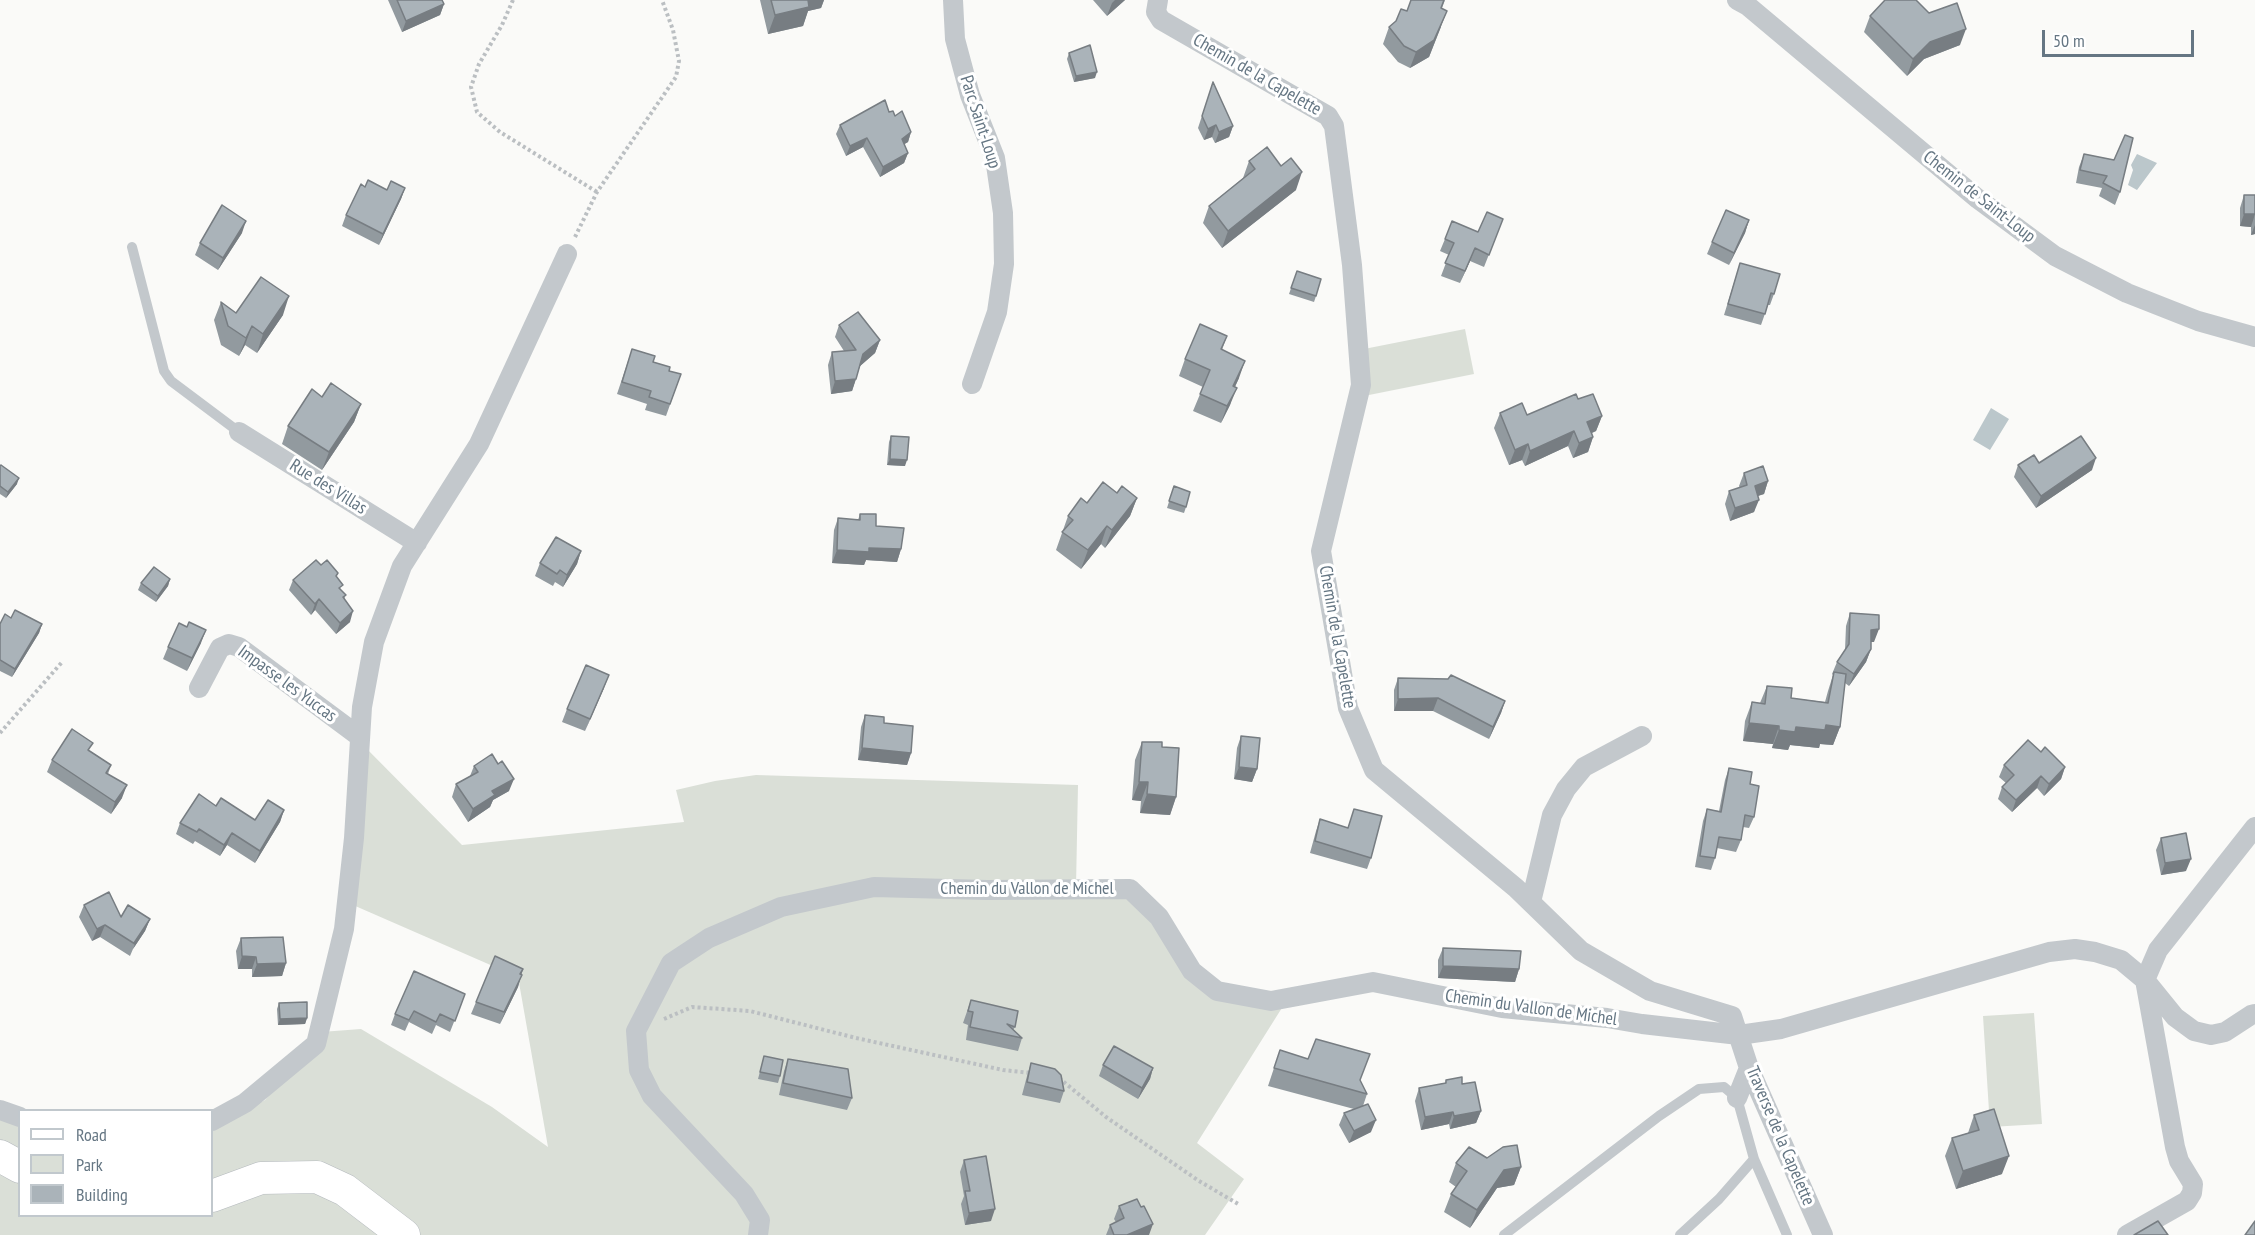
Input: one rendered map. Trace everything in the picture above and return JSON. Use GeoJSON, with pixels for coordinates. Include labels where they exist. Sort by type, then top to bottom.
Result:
{"type":"FeatureCollection","features":[{"type":"Feature","properties":{"kind":"main road"},"geometry":{"type":"LineString","coordinates":[[0,1156],[18,1166]]}},
{"type":"Feature","properties":{"kind":"main road"},"geometry":{"type":"LineString","coordinates":[[213,1196],[261,1178],[317,1177],[345,1190],[404,1235]]}},
{"type":"Feature","properties":{"kind":"street","name":"Parc Saint-Loup"},"geometry":{"type":"LineString","coordinates":[[953,0],[954,39],[970,95],[995,158],[1003,213],[1004,264],[997,312],[972,384]]}},
{"type":"Feature","properties":{"kind":"street","name":"Chemin de la Capelette"},"geometry":{"type":"LineString","coordinates":[[1158,0],[1156,12],[1161,20],[1328,116],[1334,126],[1352,265],[1361,385],[1321,551],[1348,708],[1374,770],[1516,888],[1581,951],[1650,991],[1732,1016],[1739,1035]]}},
{"type":"Feature","properties":{"kind":"street","name":"Chemin de Saint-Loup"},"geometry":{"type":"LineString","coordinates":[[1737,0],[1748,6],[1978,200],[2055,255],[2127,293],[2198,321],[2255,338]]}},
{"type":"Feature","properties":{"kind":"street"},"geometry":{"type":"LineString","coordinates":[[213,1120],[245,1102],[316,1044],[344,929],[354,838],[362,707],[374,642],[402,566],[479,444],[567,254]]}},
{"type":"Feature","properties":{"kind":"street","name":"Rue des Villas"},"geometry":{"type":"LineString","coordinates":[[239,432],[417,543]]}},
{"type":"Feature","properties":{"kind":"street","name":"Impasse les Yuccas"},"geometry":{"type":"LineString","coordinates":[[199,688],[220,648],[229,644],[239,647],[360,736]]}},
{"type":"Feature","properties":{"kind":"street"},"geometry":{"type":"LineString","coordinates":[[1531,903],[1552,815],[1566,789],[1584,767],[1642,736]]}},
{"type":"Feature","properties":{"kind":"street"},"geometry":{"type":"LineString","coordinates":[[2127,1235],[2187,1201],[2192,1193],[2193,1184],[2179,1161],[2175,1147],[2145,980],[2158,950],[2255,827]]}},
{"type":"Feature","properties":{"kind":"street","name":"Chemin du Vallon de Michel"},"geometry":{"type":"LineString","coordinates":[[636,1031],[671,963],[709,938],[781,907],[874,887],[987,890],[1130,889],[1159,916],[1192,971],[1217,991],[1271,1001],[1373,982],[1502,1008],[1606,1018],[1739,1035],[1790,1027],[2049,952],[2075,949],[2121,960],[2145,980],[2175,1017],[2194,1031],[2211,1035],[2225,1032],[2255,1014]]}},
{"type":"Feature","properties":{"kind":"street"},"geometry":{"type":"LineString","coordinates":[[636,1031],[639,1070],[652,1096],[744,1194],[759,1220],[758,1235]]}},
{"type":"Feature","properties":{"kind":"street","name":"Traverse de la Capelette"},"geometry":{"type":"LineString","coordinates":[[1739,1035],[1749,1068],[1769,1108],[1823,1235]]}},
{"type":"Feature","properties":{"kind":"street"},"geometry":{"type":"LineString","coordinates":[[1737,1098],[1749,1068]]}},
{"type":"Feature","properties":{"kind":"street"},"geometry":{"type":"LineString","coordinates":[[0,1110],[18,1116]]}},
{"type":"Feature","properties":{"kind":"lane"},"geometry":{"type":"LineString","coordinates":[[132,247],[164,370],[171,381],[239,432]]}},
{"type":"Feature","properties":{"kind":"lane"},"geometry":{"type":"LineString","coordinates":[[1504,1235],[1659,1116],[1698,1089],[1724,1087],[1737,1098],[1754,1159],[1786,1235]]}},
{"type":"Feature","properties":{"kind":"lane"},"geometry":{"type":"LineString","coordinates":[[1680,1235],[1719,1199],[1754,1159]]}},
{"type":"Feature","properties":{"kind":"path"},"geometry":{"type":"LineString","coordinates":[[513,0],[479,64],[471,87],[477,112],[500,132],[597,192]]}},
{"type":"Feature","properties":{"kind":"path"},"geometry":{"type":"LineString","coordinates":[[567,254],[597,192],[676,77],[679,61],[673,30],[662,0]]}},
{"type":"Feature","properties":{"kind":"path"},"geometry":{"type":"LineString","coordinates":[[0,733],[63,661]]}},
{"type":"Feature","properties":{"kind":"path"},"geometry":{"type":"LineString","coordinates":[[636,1031],[692,1007],[750,1011],[867,1041],[1003,1070],[1035,1073]]}},
{"type":"Feature","properties":{"kind":"path"},"geometry":{"type":"LineString","coordinates":[[1056,1076],[1116,1124],[1199,1181],[1240,1205]]}},
{"type":"Feature","properties":{"kind":"green space"},"geometry":{"type":"Polygon","coordinates":[[[1465,329],[1474,374],[1369,395],[1364,349],[1465,329]]]}},
{"type":"Feature","properties":{"kind":"green space"},"geometry":{"type":"Polygon","coordinates":[[[363,745],[462,845],[684,822],[676,790],[756,775],[1078,785],[1076,887],[1150,899],[1206,983],[1285,1003],[1197,1143],[1244,1179],[1205,1235],[0,1235],[0,1118],[18,1124],[18,1217],[213,1217],[213,1127],[265,1100],[321,1032],[361,1029],[492,1107],[548,1147],[518,977],[353,905],[363,745]]]}},
{"type":"Feature","properties":{"kind":"green space"},"geometry":{"type":"Polygon","coordinates":[[[2034,1013],[2042,1124],[1990,1127],[1983,1016],[2034,1013]]]}},
{"type":"Feature","properties":{"kind":"shaded area"},"geometry":{"type":"Polygon","coordinates":[[[2137,154],[2157,163],[2137,190],[2128,185],[2133,170],[2131,165],[2137,154]]]}},
{"type":"Feature","properties":{"kind":"shaded area"},"geometry":{"type":"Polygon","coordinates":[[[1991,408],[2009,419],[1990,450],[1973,440],[1991,408]]]}},
{"type":"Feature","properties":{"kind":"building"},"geometry":{"type":"Polygon","coordinates":[[[397,0],[442,0],[444,4],[406,21],[397,0]]]}},
{"type":"Feature","properties":{"kind":"building"},"geometry":{"type":"Polygon","coordinates":[[[771,0],[808,0],[809,7],[775,15],[771,0]]]}},
{"type":"Feature","properties":{"kind":"building"},"geometry":{"type":"Polygon","coordinates":[[[1411,0],[1444,0],[1441,8],[1447,11],[1434,40],[1416,52],[1404,46],[1389,27],[1396,21],[1401,9],[1407,11],[1411,0]]]}},
{"type":"Feature","properties":{"kind":"building"},"geometry":{"type":"Polygon","coordinates":[[[1885,0],[1916,0],[1929,13],[1957,3],[1966,29],[1930,42],[1913,59],[1870,16],[1885,0]]]}},
{"type":"Feature","properties":{"kind":"building"},"geometry":{"type":"Polygon","coordinates":[[[1090,45],[1097,72],[1076,76],[1069,53],[1090,45]]]}},
{"type":"Feature","properties":{"kind":"building"},"geometry":{"type":"Polygon","coordinates":[[[1213,82],[1233,126],[1219,132],[1216,125],[1208,129],[1202,116],[1213,82]]]}},
{"type":"Feature","properties":{"kind":"building"},"geometry":{"type":"Polygon","coordinates":[[[885,100],[889,112],[893,111],[895,116],[902,111],[911,132],[902,139],[908,153],[883,167],[867,138],[850,146],[840,125],[885,100]]]}},
{"type":"Feature","properties":{"kind":"building"},"geometry":{"type":"Polygon","coordinates":[[[2125,135],[2133,138],[2120,192],[2103,183],[2107,176],[2080,170],[2084,154],[2114,160],[2125,135]]]}},
{"type":"Feature","properties":{"kind":"building"},"geometry":{"type":"Polygon","coordinates":[[[1267,147],[1281,166],[1291,158],[1302,172],[1228,231],[1209,206],[1255,169],[1249,161],[1267,147]]]}},
{"type":"Feature","properties":{"kind":"building"},"geometry":{"type":"Polygon","coordinates":[[[368,180],[387,190],[391,181],[405,188],[383,234],[346,215],[361,184],[365,187],[368,180]]]}},
{"type":"Feature","properties":{"kind":"building"},"geometry":{"type":"Polygon","coordinates":[[[2244,195],[2255,195],[2255,214],[2244,214],[2244,195]]]}},
{"type":"Feature","properties":{"kind":"building"},"geometry":{"type":"Polygon","coordinates":[[[222,205],[246,221],[223,258],[200,243],[222,205]]]}},
{"type":"Feature","properties":{"kind":"building"},"geometry":{"type":"Polygon","coordinates":[[[1726,210],[1749,220],[1734,253],[1712,242],[1726,210]]]}},
{"type":"Feature","properties":{"kind":"building"},"geometry":{"type":"Polygon","coordinates":[[[1487,212],[1503,219],[1489,255],[1475,248],[1465,271],[1445,263],[1454,243],[1445,239],[1452,221],[1478,232],[1487,212]]]}},
{"type":"Feature","properties":{"kind":"building"},"geometry":{"type":"Polygon","coordinates":[[[1740,263],[1780,274],[1765,314],[1728,304],[1740,263]]]}},
{"type":"Feature","properties":{"kind":"building"},"geometry":{"type":"Polygon","coordinates":[[[1297,271],[1321,279],[1316,296],[1291,288],[1297,271]]]}},
{"type":"Feature","properties":{"kind":"building"},"geometry":{"type":"Polygon","coordinates":[[[261,277],[289,296],[263,334],[252,326],[246,338],[228,326],[221,302],[236,313],[261,277]]]}},
{"type":"Feature","properties":{"kind":"building"},"geometry":{"type":"Polygon","coordinates":[[[858,312],[880,340],[863,354],[856,379],[835,381],[832,352],[856,350],[839,325],[858,312]]]}},
{"type":"Feature","properties":{"kind":"building"},"geometry":{"type":"Polygon","coordinates":[[[1200,324],[1227,336],[1221,349],[1245,361],[1233,386],[1237,388],[1227,406],[1200,394],[1210,370],[1185,359],[1200,324]]]}},
{"type":"Feature","properties":{"kind":"building"},"geometry":{"type":"Polygon","coordinates":[[[632,349],[655,356],[653,362],[670,367],[669,371],[681,374],[670,404],[649,397],[651,391],[622,382],[632,349]]]}},
{"type":"Feature","properties":{"kind":"building"},"geometry":{"type":"Polygon","coordinates":[[[331,383],[361,404],[329,452],[288,426],[312,389],[322,397],[331,383]]]}},
{"type":"Feature","properties":{"kind":"building"},"geometry":{"type":"Polygon","coordinates":[[[1576,394],[1578,399],[1593,394],[1602,416],[1587,422],[1593,437],[1579,443],[1574,431],[1530,451],[1528,444],[1515,450],[1500,413],[1522,403],[1527,415],[1576,394]]]}},
{"type":"Feature","properties":{"kind":"building"},"geometry":{"type":"Polygon","coordinates":[[[891,436],[909,437],[907,460],[890,459],[891,436]]]}},
{"type":"Feature","properties":{"kind":"building"},"geometry":{"type":"Polygon","coordinates":[[[2081,436],[2096,458],[2041,496],[2018,465],[2034,455],[2039,463],[2081,436]]]}},
{"type":"Feature","properties":{"kind":"building"},"geometry":{"type":"Polygon","coordinates":[[[1,465],[19,478],[8,492],[0,486],[1,465]]]}},
{"type":"Feature","properties":{"kind":"building"},"geometry":{"type":"Polygon","coordinates":[[[1763,466],[1768,481],[1755,486],[1759,500],[1735,508],[1729,491],[1747,485],[1744,473],[1763,466]]]}},
{"type":"Feature","properties":{"kind":"building"},"geometry":{"type":"Polygon","coordinates":[[[1103,482],[1117,493],[1122,486],[1137,498],[1112,530],[1107,526],[1088,550],[1062,532],[1073,520],[1068,516],[1081,498],[1087,503],[1103,482]]]}},
{"type":"Feature","properties":{"kind":"building"},"geometry":{"type":"Polygon","coordinates":[[[1174,486],[1190,492],[1186,507],[1169,501],[1174,486]]]}},
{"type":"Feature","properties":{"kind":"building"},"geometry":{"type":"Polygon","coordinates":[[[860,514],[876,514],[876,526],[904,528],[901,549],[869,548],[869,552],[837,550],[838,518],[860,520],[860,514]]]}},
{"type":"Feature","properties":{"kind":"building"},"geometry":{"type":"Polygon","coordinates":[[[556,537],[581,551],[567,575],[560,570],[557,574],[540,563],[556,537]]]}},
{"type":"Feature","properties":{"kind":"building"},"geometry":{"type":"Polygon","coordinates":[[[316,560],[321,565],[327,560],[338,573],[336,576],[343,585],[339,588],[346,595],[343,597],[353,611],[340,623],[319,599],[315,604],[293,580],[316,560]]]}},
{"type":"Feature","properties":{"kind":"building"},"geometry":{"type":"Polygon","coordinates":[[[154,567],[170,579],[158,596],[141,583],[154,567]]]}},
{"type":"Feature","properties":{"kind":"building"},"geometry":{"type":"Polygon","coordinates":[[[15,610],[42,624],[15,669],[0,660],[0,624],[5,614],[11,618],[15,610]]]}},
{"type":"Feature","properties":{"kind":"building"},"geometry":{"type":"Polygon","coordinates":[[[1850,613],[1879,615],[1879,629],[1871,630],[1871,649],[1854,674],[1837,662],[1849,644],[1850,613]]]}},
{"type":"Feature","properties":{"kind":"building"},"geometry":{"type":"Polygon","coordinates":[[[189,622],[206,630],[192,658],[168,647],[179,623],[187,627],[189,622]]]}},
{"type":"Feature","properties":{"kind":"building"},"geometry":{"type":"Polygon","coordinates":[[[586,665],[609,675],[590,719],[567,709],[586,665]]]}},
{"type":"Feature","properties":{"kind":"building"},"geometry":{"type":"Polygon","coordinates":[[[1834,672],[1846,674],[1840,727],[1826,725],[1825,730],[1796,727],[1795,732],[1779,730],[1779,726],[1749,723],[1752,702],[1765,704],[1767,686],[1792,688],[1791,698],[1828,703],[1834,672]]]}},
{"type":"Feature","properties":{"kind":"building"},"geometry":{"type":"Polygon","coordinates":[[[1451,675],[1505,701],[1493,727],[1438,698],[1398,699],[1398,678],[1448,679],[1451,675]]]}},
{"type":"Feature","properties":{"kind":"building"},"geometry":{"type":"Polygon","coordinates":[[[865,715],[884,717],[884,723],[913,726],[911,753],[862,748],[865,715]]]}},
{"type":"Feature","properties":{"kind":"building"},"geometry":{"type":"Polygon","coordinates":[[[72,729],[93,743],[88,750],[111,765],[106,773],[127,785],[115,802],[52,760],[72,729]]]}},
{"type":"Feature","properties":{"kind":"building"},"geometry":{"type":"Polygon","coordinates":[[[1241,736],[1260,738],[1257,769],[1239,767],[1241,736]]]}},
{"type":"Feature","properties":{"kind":"building"},"geometry":{"type":"Polygon","coordinates":[[[2028,740],[2041,752],[2045,747],[2065,767],[2049,784],[2041,776],[2016,800],[2002,787],[2014,775],[2004,765],[2028,740]]]}},
{"type":"Feature","properties":{"kind":"building"},"geometry":{"type":"Polygon","coordinates":[[[1142,742],[1162,742],[1162,747],[1179,748],[1176,797],[1147,794],[1148,782],[1139,782],[1142,742]]]}},
{"type":"Feature","properties":{"kind":"building"},"geometry":{"type":"Polygon","coordinates":[[[492,754],[498,764],[502,761],[514,779],[492,791],[495,795],[473,809],[456,784],[478,772],[474,766],[492,754]]]}},
{"type":"Feature","properties":{"kind":"building"},"geometry":{"type":"Polygon","coordinates":[[[1729,768],[1752,772],[1750,784],[1759,786],[1754,817],[1745,815],[1741,840],[1719,837],[1715,858],[1700,856],[1707,809],[1721,812],[1729,768]]]}},
{"type":"Feature","properties":{"kind":"building"},"geometry":{"type":"Polygon","coordinates":[[[199,794],[216,806],[221,798],[255,820],[268,800],[284,810],[260,851],[232,833],[224,845],[199,829],[197,832],[180,823],[199,794]]]}},
{"type":"Feature","properties":{"kind":"building"},"geometry":{"type":"Polygon","coordinates":[[[1354,809],[1382,816],[1371,858],[1315,841],[1320,819],[1348,828],[1354,809]]]}},
{"type":"Feature","properties":{"kind":"building"},"geometry":{"type":"Polygon","coordinates":[[[2186,833],[2191,859],[2165,863],[2161,838],[2186,833]]]}},
{"type":"Feature","properties":{"kind":"building"},"geometry":{"type":"Polygon","coordinates":[[[109,892],[121,917],[128,905],[150,919],[135,944],[105,925],[97,929],[84,905],[109,892]]]}},
{"type":"Feature","properties":{"kind":"building"},"geometry":{"type":"Polygon","coordinates":[[[283,937],[286,963],[257,964],[256,957],[242,956],[241,938],[283,937]]]}},
{"type":"Feature","properties":{"kind":"building"},"geometry":{"type":"Polygon","coordinates":[[[1443,948],[1521,951],[1519,969],[1443,966],[1443,948]]]}},
{"type":"Feature","properties":{"kind":"building"},"geometry":{"type":"Polygon","coordinates":[[[495,956],[523,969],[504,1012],[476,1002],[495,956]]]}},
{"type":"Feature","properties":{"kind":"building"},"geometry":{"type":"Polygon","coordinates":[[[414,971],[465,994],[455,1021],[440,1014],[436,1022],[414,1011],[409,1020],[395,1014],[414,971]]]}},
{"type":"Feature","properties":{"kind":"building"},"geometry":{"type":"Polygon","coordinates":[[[971,1000],[1018,1011],[1015,1027],[1007,1024],[1022,1038],[970,1027],[973,1012],[968,1011],[971,1000]]]}},
{"type":"Feature","properties":{"kind":"building"},"geometry":{"type":"Polygon","coordinates":[[[307,1002],[307,1018],[280,1019],[279,1003],[307,1002]]]}},
{"type":"Feature","properties":{"kind":"building"},"geometry":{"type":"Polygon","coordinates":[[[1316,1039],[1370,1054],[1360,1080],[1367,1094],[1274,1068],[1280,1050],[1308,1059],[1316,1039]]]}},
{"type":"Feature","properties":{"kind":"building"},"geometry":{"type":"Polygon","coordinates":[[[1114,1046],[1153,1068],[1142,1088],[1103,1065],[1114,1046]]]}},
{"type":"Feature","properties":{"kind":"building"},"geometry":{"type":"Polygon","coordinates":[[[764,1056],[783,1060],[780,1076],[760,1072],[764,1056]]]}},
{"type":"Feature","properties":{"kind":"building"},"geometry":{"type":"Polygon","coordinates":[[[788,1059],[848,1069],[852,1098],[783,1083],[788,1059]]]}},
{"type":"Feature","properties":{"kind":"building"},"geometry":{"type":"Polygon","coordinates":[[[1031,1063],[1055,1069],[1061,1075],[1064,1091],[1027,1082],[1031,1063]]]}},
{"type":"Feature","properties":{"kind":"building"},"geometry":{"type":"Polygon","coordinates":[[[1462,1077],[1462,1084],[1475,1082],[1481,1111],[1454,1116],[1453,1112],[1425,1117],[1419,1088],[1446,1083],[1446,1080],[1462,1077]]]}},
{"type":"Feature","properties":{"kind":"building"},"geometry":{"type":"Polygon","coordinates":[[[1368,1104],[1376,1120],[1354,1131],[1344,1113],[1368,1104]]]}},
{"type":"Feature","properties":{"kind":"building"},"geometry":{"type":"Polygon","coordinates":[[[1994,1109],[2009,1156],[1963,1171],[1952,1138],[1979,1130],[1974,1115],[1994,1109]]]}},
{"type":"Feature","properties":{"kind":"building"},"geometry":{"type":"Polygon","coordinates":[[[1517,1145],[1521,1167],[1504,1170],[1477,1210],[1451,1194],[1467,1171],[1456,1163],[1469,1147],[1487,1158],[1503,1147],[1517,1145]]]}},
{"type":"Feature","properties":{"kind":"building"},"geometry":{"type":"Polygon","coordinates":[[[986,1156],[995,1209],[969,1213],[965,1191],[970,1191],[964,1160],[986,1156]]]}},
{"type":"Feature","properties":{"kind":"building"},"geometry":{"type":"Polygon","coordinates":[[[1137,1199],[1141,1207],[1144,1206],[1153,1224],[1127,1235],[1114,1235],[1110,1225],[1124,1218],[1119,1206],[1137,1199]]]}},
{"type":"Feature","properties":{"kind":"building"},"geometry":{"type":"Polygon","coordinates":[[[2158,1221],[2168,1235],[2134,1235],[2158,1221]]]}},
{"type":"Feature","properties":{"kind":"building"},"geometry":{"type":"Polygon","coordinates":[[[2255,1221],[2255,1235],[2245,1235],[2255,1221]]]}}]}
